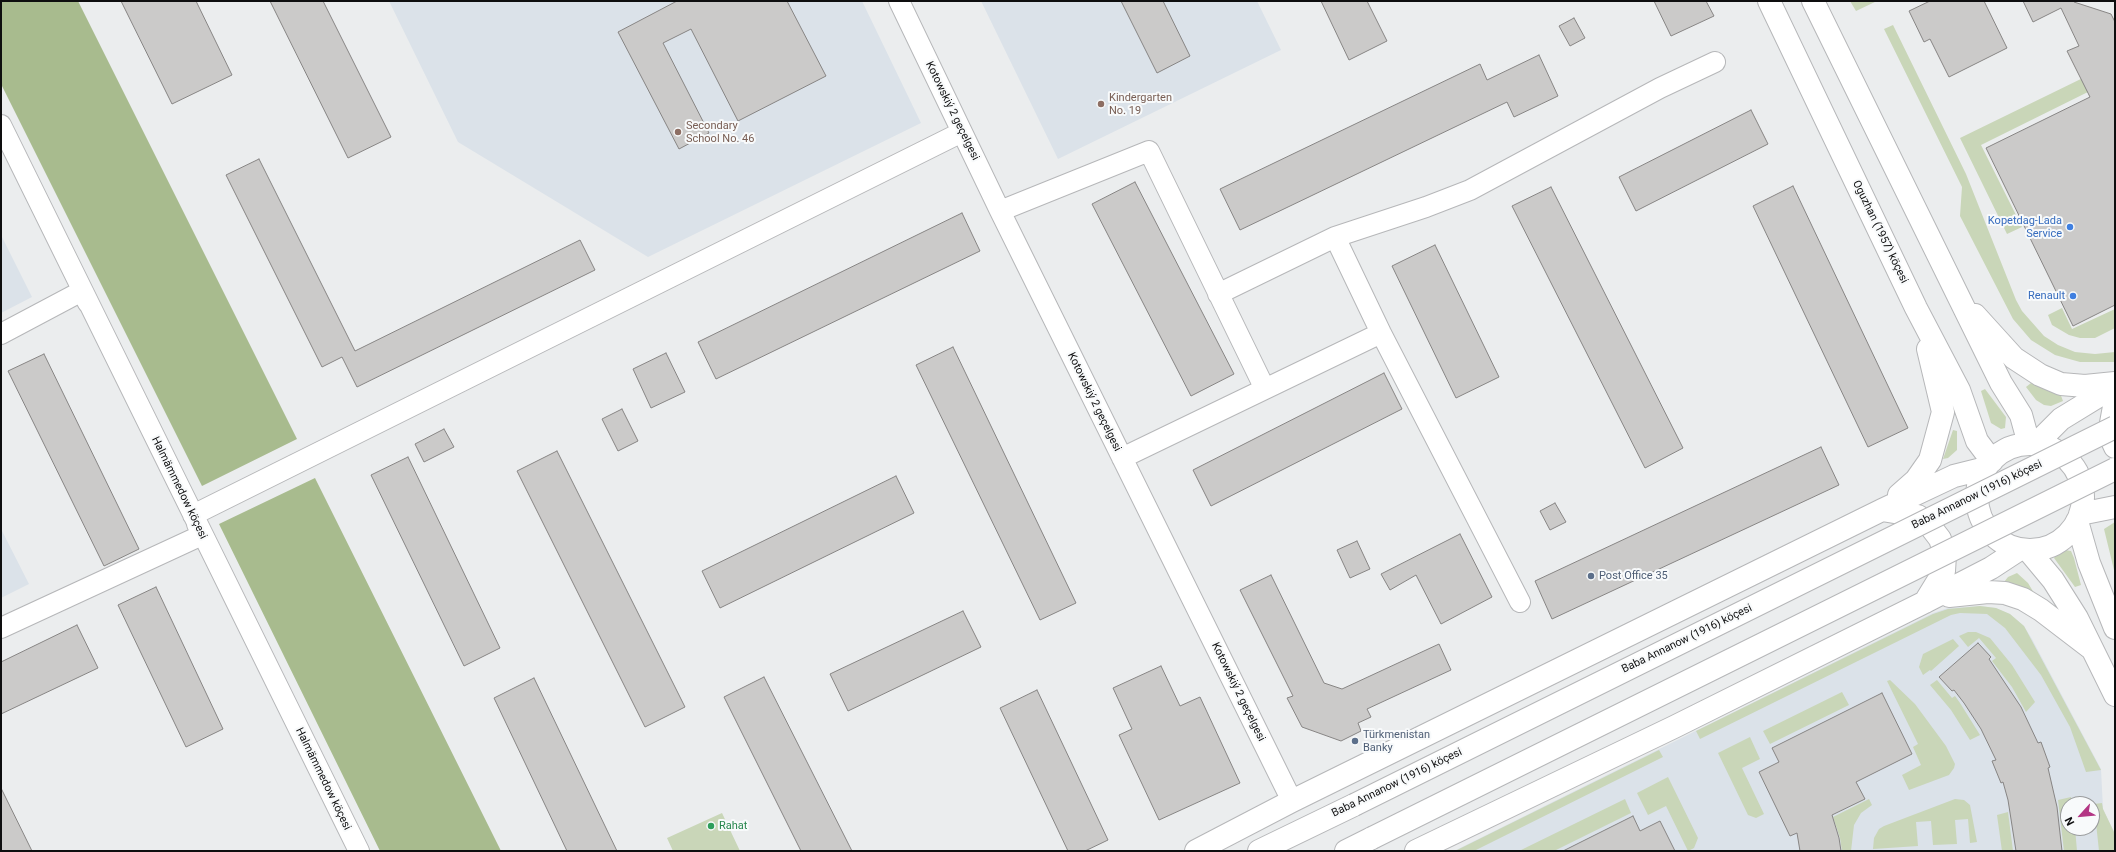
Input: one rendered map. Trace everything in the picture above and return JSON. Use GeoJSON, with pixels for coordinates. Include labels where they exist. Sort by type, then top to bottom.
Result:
{"type":"FeatureCollection","features":[{"type":"Feature","properties":{"kind":"main road","name":"Oguzhan (1957) köçesi"},"geometry":{"type":"LineString","coordinates":[[1769,1],[1916,308],[1959,390],[1977,441],[1989,464]]}},
{"type":"Feature","properties":{"kind":"main road"},"geometry":{"type":"LineString","coordinates":[[1813,1],[2001,383],[2021,415],[2032,444]]}},
{"type":"Feature","properties":{"kind":"main road"},"geometry":{"type":"LineString","coordinates":[[1957,295],[2014,358],[2040,375],[2061,384],[2085,386],[2115,385]]}},
{"type":"Feature","properties":{"kind":"main road"},"geometry":{"type":"LineString","coordinates":[[1882,510],[1916,480],[1930,460],[1943,412],[1937,383],[1916,308]]}},
{"type":"Feature","properties":{"kind":"main road"},"geometry":{"type":"LineString","coordinates":[[2032,444],[2060,418],[2115,385]]}},
{"type":"Feature","properties":{"kind":"main road"},"geometry":{"type":"LineString","coordinates":[[2115,401],[2109,434],[2115,447]]}},
{"type":"Feature","properties":{"kind":"main road","name":"Baba Annanow (1916) köçesi"},"geometry":{"type":"LineString","coordinates":[[1259,851],[2115,427]]}},
{"type":"Feature","properties":{"kind":"main road"},"geometry":{"type":"LineString","coordinates":[[1196,851],[1292,801],[1882,510],[1954,476],[1989,464],[2009,449],[2032,444],[2051,448],[2065,457],[2075,469],[2081,483],[2083,499],[2079,518],[2069,534],[2057,543],[2043,548],[2024,549],[2004,543],[1995,536],[1982,517],[1978,501],[1979,483],[1989,464]]}},
{"type":"Feature","properties":{"kind":"main road"},"geometry":{"type":"LineString","coordinates":[[1346,851],[2115,469]]}},
{"type":"Feature","properties":{"kind":"main road"},"geometry":{"type":"LineString","coordinates":[[2079,518],[2115,507]]}},
{"type":"Feature","properties":{"kind":"main road"},"geometry":{"type":"LineString","coordinates":[[1882,510],[1918,516],[1930,526],[1940,539],[1945,554],[1944,571],[1925,602]]}},
{"type":"Feature","properties":{"kind":"main road"},"geometry":{"type":"LineString","coordinates":[[2079,518],[2092,570],[2115,628]]}},
{"type":"Feature","properties":{"kind":"main road"},"geometry":{"type":"LineString","coordinates":[[1416,851],[1674,727],[1925,602],[2024,549]]}},
{"type":"Feature","properties":{"kind":"main road"},"geometry":{"type":"LineString","coordinates":[[2024,549],[2053,580],[2077,618],[2115,696]]}},
{"type":"Feature","properties":{"kind":"main road"},"geometry":{"type":"LineString","coordinates":[[1925,602],[1958,594],[2005,593],[2023,599],[2041,610],[2092,649]]}},
{"type":"Feature","properties":{"kind":"street","name":"Kotowskiý 2 geçelgesi"},"geometry":{"type":"LineString","coordinates":[[899,1],[1000,211],[1292,801]]}},
{"type":"Feature","properties":{"kind":"street"},"geometry":{"type":"LineString","coordinates":[[1218,294],[1335,237],[1426,207],[1470,190],[1660,88],[1715,62]]}},
{"type":"Feature","properties":{"kind":"street","name":"Halmämmedow köçesi"},"geometry":{"type":"LineString","coordinates":[[1,125],[358,851]]}},
{"type":"Feature","properties":{"kind":"street"},"geometry":{"type":"LineString","coordinates":[[193,515],[962,132]]}},
{"type":"Feature","properties":{"kind":"street"},"geometry":{"type":"LineString","coordinates":[[1000,211],[1149,151],[1264,389]]}},
{"type":"Feature","properties":{"kind":"street"},"geometry":{"type":"LineString","coordinates":[[1335,237],[1381,333],[1520,602]]}},
{"type":"Feature","properties":{"kind":"street"},"geometry":{"type":"LineString","coordinates":[[1,334],[82,291],[202,535],[1,628]]}},
{"type":"Feature","properties":{"kind":"street"},"geometry":{"type":"LineString","coordinates":[[1122,458],[1381,333]]}},
{"type":"Feature","properties":{"kind":"shaded area","name":"Secondary School No. 46"},"geometry":{"type":"Polygon","coordinates":[[[389,1],[862,1],[921,123],[648,257],[458,142],[389,1]]]}},
{"type":"Feature","properties":{"kind":"shaded area","name":"Kindergarten No. 19"},"geometry":{"type":"Polygon","coordinates":[[[981,1],[1257,1],[1281,50],[1058,159],[981,1]]]}},
{"type":"Feature","properties":{"kind":"shaded area"},"geometry":{"type":"Polygon","coordinates":[[[1,235],[32,297],[1,313],[1,235]]]}},
{"type":"Feature","properties":{"kind":"shaded area"},"geometry":{"type":"Polygon","coordinates":[[[1,529],[29,584],[1,598],[1,529]]]}},
{"type":"Feature","properties":{"kind":"shaded area"},"geometry":{"type":"Polygon","coordinates":[[[1980,606],[1996,608],[2010,614],[2024,626],[2101,769],[2103,809],[2115,834],[2115,851],[1454,851],[1933,613],[1948,608],[1980,606]]]}},
{"type":"Feature","properties":{"kind":"green space"},"geometry":{"type":"Polygon","coordinates":[[[1,1],[78,1],[297,439],[202,486],[1,84],[1,1]]]}},
{"type":"Feature","properties":{"kind":"green space"},"geometry":{"type":"Polygon","coordinates":[[[1850,1],[1877,1],[1856,11],[1850,1]]]}},
{"type":"Feature","properties":{"kind":"green space"},"geometry":{"type":"Polygon","coordinates":[[[1893,25],[1966,174],[2016,300],[2022,311],[2044,336],[2058,345],[2075,352],[2095,354],[2115,352],[2115,362],[2080,362],[2055,355],[2031,340],[2013,319],[1960,216],[1962,187],[1884,29],[1893,25]]]}},
{"type":"Feature","properties":{"kind":"green space"},"geometry":{"type":"Polygon","coordinates":[[[2089,75],[2096,88],[1981,145],[2022,227],[2007,234],[1960,138],[2089,75]]]}},
{"type":"Feature","properties":{"kind":"green space"},"geometry":{"type":"Polygon","coordinates":[[[2062,308],[2072,329],[2115,309],[2115,328],[2095,338],[2080,338],[2069,335],[2052,325],[2048,315],[2062,308]]]}},
{"type":"Feature","properties":{"kind":"green space"},"geometry":{"type":"Polygon","coordinates":[[[2031,383],[2060,393],[2063,401],[2051,406],[2044,405],[2036,400],[2026,387],[2031,383]]]}},
{"type":"Feature","properties":{"kind":"green space"},"geometry":{"type":"Polygon","coordinates":[[[1985,389],[2006,417],[2005,428],[2001,429],[1991,423],[1981,391],[1985,389]]]}},
{"type":"Feature","properties":{"kind":"green space"},"geometry":{"type":"Polygon","coordinates":[[[1953,430],[1957,431],[1957,450],[1948,458],[1943,459],[1953,430]]]}},
{"type":"Feature","properties":{"kind":"green space"},"geometry":{"type":"Polygon","coordinates":[[[315,478],[501,851],[380,851],[219,524],[315,478]]]}},
{"type":"Feature","properties":{"kind":"green space"},"geometry":{"type":"Polygon","coordinates":[[[2115,522],[2115,570],[2114,570],[2104,529],[2115,522]]]}},
{"type":"Feature","properties":{"kind":"green space"},"geometry":{"type":"Polygon","coordinates":[[[2065,550],[2071,551],[2081,585],[2075,587],[2054,558],[2056,555],[2065,550]]]}},
{"type":"Feature","properties":{"kind":"green space"},"geometry":{"type":"Polygon","coordinates":[[[2017,573],[2028,583],[2034,593],[2004,582],[2008,577],[2017,573]]]}},
{"type":"Feature","properties":{"kind":"green space"},"geometry":{"type":"Polygon","coordinates":[[[1980,606],[1996,608],[2010,614],[2024,626],[2101,770],[2086,772],[2070,727],[2041,675],[2005,628],[1987,614],[1960,613],[1951,615],[1700,739],[1696,731],[1933,614],[1948,609],[1980,606]]]}},
{"type":"Feature","properties":{"kind":"green space"},"geometry":{"type":"Polygon","coordinates":[[[1968,632],[1976,632],[1990,638],[2012,665],[2035,702],[2026,712],[2012,687],[1992,661],[1996,658],[1979,638],[1968,647],[1959,636],[1968,632]]]}},
{"type":"Feature","properties":{"kind":"green space"},"geometry":{"type":"Polygon","coordinates":[[[1953,639],[1959,646],[1931,671],[1930,670],[1923,675],[1919,667],[1923,654],[1953,639]]]}},
{"type":"Feature","properties":{"kind":"green space"},"geometry":{"type":"Polygon","coordinates":[[[1890,680],[1915,704],[1946,746],[1955,764],[1949,775],[1909,790],[1902,775],[1921,765],[1913,747],[1918,744],[1887,681],[1890,680]]]}},
{"type":"Feature","properties":{"kind":"green space"},"geometry":{"type":"Polygon","coordinates":[[[1937,680],[1952,698],[1955,696],[1980,735],[1970,740],[1951,710],[1930,685],[1937,680]]]}},
{"type":"Feature","properties":{"kind":"green space"},"geometry":{"type":"Polygon","coordinates":[[[1842,692],[1849,705],[1770,744],[1763,731],[1842,692]]]}},
{"type":"Feature","properties":{"kind":"green space"},"geometry":{"type":"Polygon","coordinates":[[[1750,737],[1760,759],[1742,768],[1764,814],[1756,818],[1748,815],[1718,753],[1750,737]]]}},
{"type":"Feature","properties":{"kind":"green space"},"geometry":{"type":"Polygon","coordinates":[[[1659,750],[1663,757],[1474,851],[1455,851],[1659,750]]]}},
{"type":"Feature","properties":{"kind":"green space"},"geometry":{"type":"Polygon","coordinates":[[[1668,777],[1698,838],[1694,848],[1688,851],[1666,806],[1648,815],[1637,793],[1668,777]]]}},
{"type":"Feature","properties":{"kind":"green space"},"geometry":{"type":"Polygon","coordinates":[[[1625,799],[1631,813],[1554,851],[1519,851],[1625,799]]]}},
{"type":"Feature","properties":{"kind":"green space"},"geometry":{"type":"Polygon","coordinates":[[[1869,799],[1872,805],[1861,813],[1854,825],[1851,851],[1842,851],[1840,838],[1833,817],[1869,799]]]}},
{"type":"Feature","properties":{"kind":"green space"},"geometry":{"type":"Polygon","coordinates":[[[1955,799],[1964,800],[1970,805],[1977,842],[1970,843],[1968,819],[1955,820],[1957,844],[1933,845],[1931,821],[1916,822],[1918,846],[1873,849],[1874,838],[1879,829],[1955,799]]]}},
{"type":"Feature","properties":{"kind":"green space"},"geometry":{"type":"Polygon","coordinates":[[[2058,800],[2060,800],[2060,817],[2058,800]]]}},
{"type":"Feature","properties":{"kind":"green space"},"geometry":{"type":"Polygon","coordinates":[[[2100,803],[2102,803],[2103,809],[2115,834],[2115,851],[2099,851],[2097,836],[2100,836],[2100,803]]]}},
{"type":"Feature","properties":{"kind":"green space"},"geometry":{"type":"Polygon","coordinates":[[[2008,812],[2013,851],[2002,851],[1997,815],[2008,812]]]}},
{"type":"Feature","properties":{"kind":"green space","name":"Rahat"},"geometry":{"type":"Polygon","coordinates":[[[722,813],[740,851],[673,851],[667,838],[722,813]]]}},
{"type":"Feature","properties":{"kind":"green space"},"geometry":{"type":"Polygon","coordinates":[[[2062,836],[2076,836],[2077,851],[2064,851],[2062,836]]]}},
{"type":"Feature","properties":{"kind":"building"},"geometry":{"type":"Polygon","coordinates":[[[121,1],[196,1],[232,75],[172,104],[121,1]]]}},
{"type":"Feature","properties":{"kind":"building"},"geometry":{"type":"Polygon","coordinates":[[[270,1],[323,1],[391,137],[348,158],[270,1]]]}},
{"type":"Feature","properties":{"kind":"building"},"geometry":{"type":"Polygon","coordinates":[[[677,1],[787,1],[826,76],[738,121],[691,29],[663,43],[709,133],[679,149],[618,32],[677,1]]]}},
{"type":"Feature","properties":{"kind":"building"},"geometry":{"type":"Polygon","coordinates":[[[1121,1],[1163,1],[1190,56],[1157,73],[1121,1]]]}},
{"type":"Feature","properties":{"kind":"building"},"geometry":{"type":"Polygon","coordinates":[[[1321,1],[1367,1],[1387,41],[1349,60],[1321,1]]]}},
{"type":"Feature","properties":{"kind":"building"},"geometry":{"type":"Polygon","coordinates":[[[1654,1],[1706,1],[1714,16],[1671,36],[1654,1]]]}},
{"type":"Feature","properties":{"kind":"building"},"geometry":{"type":"Polygon","coordinates":[[[1930,1],[1984,1],[2007,48],[1949,77],[1930,39],[1924,42],[1909,11],[1930,1]]]}},
{"type":"Feature","properties":{"kind":"building","name":"Kopetdag-Lada Service"},"geometry":{"type":"Polygon","coordinates":[[[2023,1],[2076,1],[2074,2],[2111,14],[2115,22],[2115,305],[2073,326],[1986,148],[2090,97],[2067,51],[2079,46],[2061,8],[2033,22],[2023,1]]]}},
{"type":"Feature","properties":{"kind":"building"},"geometry":{"type":"Polygon","coordinates":[[[1574,18],[1585,38],[1570,46],[1559,26],[1574,18]]]}},
{"type":"Feature","properties":{"kind":"building"},"geometry":{"type":"Polygon","coordinates":[[[1539,55],[1558,96],[1514,117],[1507,102],[1240,230],[1220,189],[1480,64],[1487,80],[1539,55]]]}},
{"type":"Feature","properties":{"kind":"building"},"geometry":{"type":"Polygon","coordinates":[[[1751,110],[1768,144],[1636,211],[1619,177],[1751,110]]]}},
{"type":"Feature","properties":{"kind":"building"},"geometry":{"type":"Polygon","coordinates":[[[259,159],[355,351],[580,240],[595,270],[357,387],[342,357],[322,367],[226,175],[259,159]]]}},
{"type":"Feature","properties":{"kind":"building"},"geometry":{"type":"Polygon","coordinates":[[[1135,182],[1234,374],[1191,396],[1092,204],[1135,182]]]}},
{"type":"Feature","properties":{"kind":"building"},"geometry":{"type":"Polygon","coordinates":[[[1793,186],[1908,428],[1868,447],[1753,206],[1793,186]]]}},
{"type":"Feature","properties":{"kind":"building"},"geometry":{"type":"Polygon","coordinates":[[[1551,187],[1683,448],[1645,468],[1512,206],[1551,187]]]}},
{"type":"Feature","properties":{"kind":"building"},"geometry":{"type":"Polygon","coordinates":[[[962,213],[980,251],[716,379],[698,342],[962,213]]]}},
{"type":"Feature","properties":{"kind":"building"},"geometry":{"type":"Polygon","coordinates":[[[1435,245],[1499,377],[1456,398],[1392,266],[1435,245]]]}},
{"type":"Feature","properties":{"kind":"building"},"geometry":{"type":"Polygon","coordinates":[[[953,347],[1076,603],[1040,620],[916,365],[953,347]]]}},
{"type":"Feature","properties":{"kind":"building"},"geometry":{"type":"Polygon","coordinates":[[[666,353],[685,392],[651,408],[633,369],[666,353]]]}},
{"type":"Feature","properties":{"kind":"building"},"geometry":{"type":"Polygon","coordinates":[[[44,354],[139,549],[104,566],[8,371],[44,354]]]}},
{"type":"Feature","properties":{"kind":"building"},"geometry":{"type":"Polygon","coordinates":[[[1384,373],[1402,409],[1211,506],[1193,470],[1384,373]]]}},
{"type":"Feature","properties":{"kind":"building"},"geometry":{"type":"Polygon","coordinates":[[[622,409],[638,441],[618,451],[602,419],[622,409]]]}},
{"type":"Feature","properties":{"kind":"building"},"geometry":{"type":"Polygon","coordinates":[[[444,429],[454,447],[424,462],[415,444],[444,429]]]}},
{"type":"Feature","properties":{"kind":"building"},"geometry":{"type":"Polygon","coordinates":[[[1821,447],[1839,485],[1552,619],[1535,581],[1821,447]]]}},
{"type":"Feature","properties":{"kind":"building"},"geometry":{"type":"Polygon","coordinates":[[[557,451],[685,707],[645,727],[517,471],[557,451]]]}},
{"type":"Feature","properties":{"kind":"building"},"geometry":{"type":"Polygon","coordinates":[[[408,457],[500,648],[464,666],[371,475],[408,457]]]}},
{"type":"Feature","properties":{"kind":"building"},"geometry":{"type":"Polygon","coordinates":[[[896,476],[914,513],[720,608],[702,571],[896,476]]]}},
{"type":"Feature","properties":{"kind":"building"},"geometry":{"type":"Polygon","coordinates":[[[1555,503],[1566,522],[1550,530],[1540,511],[1555,503]]]}},
{"type":"Feature","properties":{"kind":"building"},"geometry":{"type":"Polygon","coordinates":[[[1460,534],[1492,597],[1441,624],[1416,575],[1390,590],[1381,574],[1460,534]]]}},
{"type":"Feature","properties":{"kind":"building"},"geometry":{"type":"Polygon","coordinates":[[[1357,541],[1370,569],[1350,578],[1337,550],[1357,541]]]}},
{"type":"Feature","properties":{"kind":"building"},"geometry":{"type":"Polygon","coordinates":[[[1271,575],[1324,683],[1342,689],[1439,644],[1451,670],[1367,709],[1371,717],[1358,723],[1361,731],[1341,741],[1302,727],[1287,698],[1293,696],[1240,590],[1271,575]]]}},
{"type":"Feature","properties":{"kind":"building"},"geometry":{"type":"Polygon","coordinates":[[[156,587],[223,729],[186,747],[118,605],[156,587]]]}},
{"type":"Feature","properties":{"kind":"building"},"geometry":{"type":"Polygon","coordinates":[[[963,611],[981,647],[848,711],[830,674],[963,611]]]}},
{"type":"Feature","properties":{"kind":"building"},"geometry":{"type":"Polygon","coordinates":[[[77,625],[98,668],[1,714],[1,662],[77,625]]]}},
{"type":"Feature","properties":{"kind":"building"},"geometry":{"type":"Polygon","coordinates":[[[1978,643],[1991,657],[1989,659],[2021,707],[2038,743],[2041,742],[2050,767],[2048,768],[2057,807],[2062,851],[2016,851],[2008,800],[2003,782],[2001,783],[1992,761],[1996,760],[1981,729],[1964,703],[1954,690],[1952,691],[1939,677],[1978,643]]]}},
{"type":"Feature","properties":{"kind":"building"},"geometry":{"type":"Polygon","coordinates":[[[1161,666],[1180,706],[1200,697],[1240,783],[1159,820],[1119,735],[1132,729],[1113,688],[1161,666]]]}},
{"type":"Feature","properties":{"kind":"building"},"geometry":{"type":"Polygon","coordinates":[[[764,677],[852,851],[801,851],[724,697],[764,677]]]}},
{"type":"Feature","properties":{"kind":"building"},"geometry":{"type":"Polygon","coordinates":[[[534,678],[617,851],[567,851],[494,698],[534,678]]]}},
{"type":"Feature","properties":{"kind":"building"},"geometry":{"type":"Polygon","coordinates":[[[1037,690],[1108,840],[1085,851],[1068,851],[1000,708],[1037,690]]]}},
{"type":"Feature","properties":{"kind":"building"},"geometry":{"type":"Polygon","coordinates":[[[1882,693],[1912,754],[1856,782],[1865,799],[1832,815],[1839,838],[1841,851],[1800,851],[1797,833],[1790,836],[1759,772],[1779,762],[1772,748],[1882,693]]]}},
{"type":"Feature","properties":{"kind":"building"},"geometry":{"type":"Polygon","coordinates":[[[1,788],[32,851],[1,851],[1,788]]]}},
{"type":"Feature","properties":{"kind":"building"},"geometry":{"type":"Polygon","coordinates":[[[1633,816],[1640,831],[1660,821],[1675,851],[1563,851],[1633,816]]]}},
{"type":"Feature","properties":{"kind":"place","name":"Kindergarten No. 19"},"geometry":{"type":"Point","coordinates":[1101,104]}},
{"type":"Feature","properties":{"kind":"place","name":"Secondary School No. 46"},"geometry":{"type":"Point","coordinates":[678,132]}},
{"type":"Feature","properties":{"kind":"place","name":"Kopetdag-Lada Service"},"geometry":{"type":"Point","coordinates":[2070,227]}},
{"type":"Feature","properties":{"kind":"place","name":"Renault"},"geometry":{"type":"Point","coordinates":[2073,296]}},
{"type":"Feature","properties":{"kind":"place","name":"Post Office 35"},"geometry":{"type":"Point","coordinates":[1591,576]}},
{"type":"Feature","properties":{"kind":"place","name":"Türkmenistan Banky"},"geometry":{"type":"Point","coordinates":[1355,741]}},
{"type":"Feature","properties":{"kind":"place","name":"Rahat"},"geometry":{"type":"Point","coordinates":[711,826]}}]}
